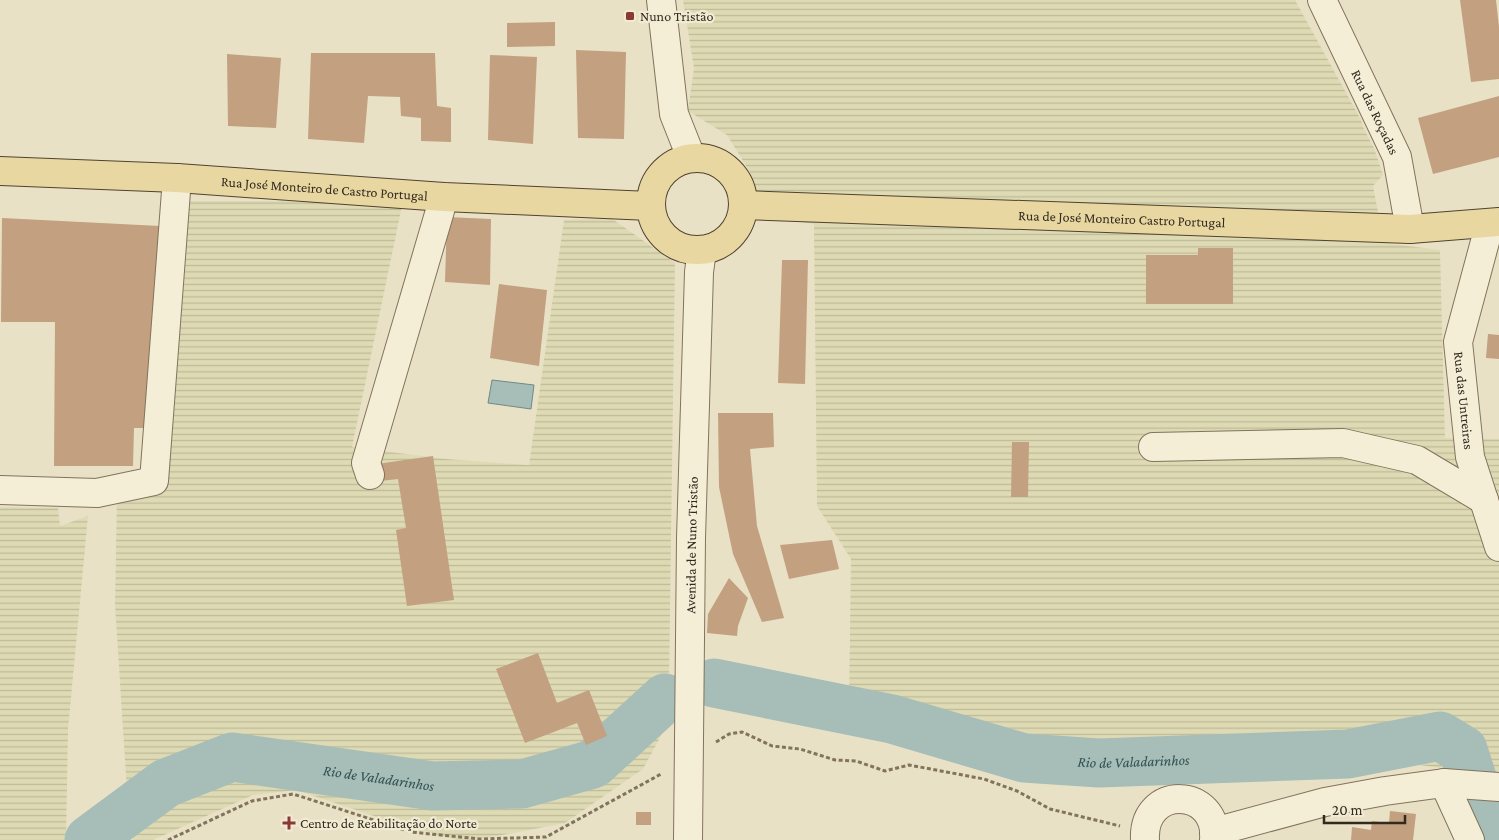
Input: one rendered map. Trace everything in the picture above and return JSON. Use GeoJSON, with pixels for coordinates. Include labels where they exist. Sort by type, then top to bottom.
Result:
{"type":"FeatureCollection","features":[{"type":"Feature","properties":{"kind":"main road"},"geometry":{"type":"LineString","coordinates":[[691,157],[707,158],[722,164],[734,175],[741,189],[743,205],[741,218],[731,235],[715,247],[702,250],[687,249],[672,243],[661,234],[653,220],[650,206],[651,192],[657,179],[666,168],[678,161],[691,157]]}},
{"type":"Feature","properties":{"kind":"main road","name":"Rua José Monteiro de Castro Portugal"},"geometry":{"type":"LineString","coordinates":[[0,171],[177,178],[444,197],[650,206]]}},
{"type":"Feature","properties":{"kind":"main road","name":"Rua de José Monteiro Castro Portugal"},"geometry":{"type":"LineString","coordinates":[[743,205],[1410,229],[1494,222]]}},
{"type":"Feature","properties":{"kind":"street"},"geometry":{"type":"LineString","coordinates":[[661,0],[674,114],[691,157]]}},
{"type":"Feature","properties":{"kind":"street","name":"Rua das Roçadas"},"geometry":{"type":"LineString","coordinates":[[1322,0],[1397,157],[1410,229]]}},
{"type":"Feature","properties":{"kind":"street"},"geometry":{"type":"LineString","coordinates":[[0,490],[97,492],[154,481],[177,178]]}},
{"type":"Feature","properties":{"kind":"street"},"geometry":{"type":"LineString","coordinates":[[370,475],[366,463],[444,197]]}},
{"type":"Feature","properties":{"kind":"street","name":"Rua das Untreiras"},"geometry":{"type":"LineString","coordinates":[[1494,222],[1458,342],[1470,457],[1499,547]]}},
{"type":"Feature","properties":{"kind":"street","name":"Avenida de Nuno Tristão"},"geometry":{"type":"LineString","coordinates":[[688,840],[691,538],[699,282],[702,250]]}},
{"type":"Feature","properties":{"kind":"street"},"geometry":{"type":"LineString","coordinates":[[1153,447],[1342,443],[1417,460],[1484,500]]}},
{"type":"Feature","properties":{"kind":"street"},"geometry":{"type":"LineString","coordinates":[[1145,836],[1148,819],[1154,810],[1163,802],[1174,799],[1186,799],[1197,803],[1206,810],[1212,820],[1214,836],[1325,802],[1385,791],[1454,784],[1499,787]]}},
{"type":"Feature","properties":{"kind":"street"},"geometry":{"type":"LineString","coordinates":[[1454,784],[1470,840]]}},
{"type":"Feature","properties":{"kind":"path"},"geometry":{"type":"LineString","coordinates":[[168,840],[252,801],[293,794],[411,832],[480,838],[546,837],[729,734],[742,732],[772,746],[800,749],[835,760],[856,761],[885,771],[909,765],[984,779],[1017,792],[1050,809],[1145,836]]}},
{"type":"Feature","properties":{"kind":"shaded area"},"geometry":{"type":"Polygon","coordinates":[[[683,0],[1295,0],[1361,120],[1374,148],[1383,175],[1373,186],[1384,243],[1440,250],[1445,438],[1499,439],[1499,771],[1487,775],[1386,760],[1319,762],[1256,772],[1213,773],[1161,768],[1113,742],[1038,741],[947,732],[849,701],[851,559],[817,506],[814,224],[756,215],[750,172],[727,135],[688,111],[694,68],[683,0]]]}},
{"type":"Feature","properties":{"kind":"shaded area"},"geometry":{"type":"Polygon","coordinates":[[[184,201],[403,201],[352,447],[446,459],[529,465],[564,220],[611,218],[675,263],[669,680],[661,736],[643,769],[565,823],[476,840],[457,840],[389,821],[296,790],[253,795],[153,840],[133,840],[130,807],[128,807],[115,604],[117,498],[165,479],[184,201]]]}},
{"type":"Feature","properties":{"kind":"shaded area"},"geometry":{"type":"Polygon","coordinates":[[[0,507],[58,508],[60,526],[88,516],[68,730],[66,840],[0,840],[0,507]]]}},
{"type":"Feature","properties":{"kind":"water"},"geometry":{"type":"Polygon","coordinates":[[[492,380],[534,385],[531,409],[488,403],[492,380]]]}},
{"type":"Feature","properties":{"kind":"building"},"geometry":{"type":"Polygon","coordinates":[[[1460,0],[1496,0],[1499,27],[1499,79],[1471,82],[1460,0]]]}},
{"type":"Feature","properties":{"kind":"building"},"geometry":{"type":"Polygon","coordinates":[[[555,22],[555,46],[507,47],[507,23],[555,22]]]}},
{"type":"Feature","properties":{"kind":"building"},"geometry":{"type":"Polygon","coordinates":[[[576,50],[626,52],[624,139],[578,138],[576,50]]]}},
{"type":"Feature","properties":{"kind":"building"},"geometry":{"type":"Polygon","coordinates":[[[311,53],[435,53],[437,106],[451,108],[451,142],[421,141],[421,118],[401,116],[400,97],[368,96],[364,143],[308,139],[311,53]]]}},
{"type":"Feature","properties":{"kind":"building"},"geometry":{"type":"Polygon","coordinates":[[[227,54],[281,58],[276,128],[228,126],[227,54]]]}},
{"type":"Feature","properties":{"kind":"building"},"geometry":{"type":"Polygon","coordinates":[[[490,55],[537,57],[533,144],[488,140],[490,55]]]}},
{"type":"Feature","properties":{"kind":"building"},"geometry":{"type":"Polygon","coordinates":[[[1499,96],[1499,157],[1433,174],[1418,118],[1499,96]]]}},
{"type":"Feature","properties":{"kind":"building"},"geometry":{"type":"Polygon","coordinates":[[[447,217],[491,219],[490,285],[445,282],[447,217]]]}},
{"type":"Feature","properties":{"kind":"building"},"geometry":{"type":"Polygon","coordinates":[[[2,218],[160,226],[153,428],[134,428],[133,466],[54,466],[55,322],[1,322],[2,218]]]}},
{"type":"Feature","properties":{"kind":"building"},"geometry":{"type":"Polygon","coordinates":[[[1198,248],[1233,248],[1233,304],[1146,304],[1146,255],[1198,255],[1198,248]]]}},
{"type":"Feature","properties":{"kind":"building"},"geometry":{"type":"Polygon","coordinates":[[[782,260],[808,260],[805,384],[778,383],[782,260]]]}},
{"type":"Feature","properties":{"kind":"building"},"geometry":{"type":"Polygon","coordinates":[[[499,284],[547,290],[539,366],[490,358],[499,284]]]}},
{"type":"Feature","properties":{"kind":"building"},"geometry":{"type":"Polygon","coordinates":[[[1488,334],[1499,335],[1499,359],[1486,358],[1488,334]]]}},
{"type":"Feature","properties":{"kind":"building"},"geometry":{"type":"Polygon","coordinates":[[[718,413],[773,413],[774,447],[750,449],[757,526],[784,618],[762,622],[733,554],[719,487],[718,413]]]}},
{"type":"Feature","properties":{"kind":"building"},"geometry":{"type":"Polygon","coordinates":[[[1012,442],[1029,442],[1028,497],[1011,497],[1012,442]]]}},
{"type":"Feature","properties":{"kind":"building"},"geometry":{"type":"Polygon","coordinates":[[[433,456],[454,600],[407,606],[396,530],[406,528],[398,479],[380,481],[377,464],[433,456]]]}},
{"type":"Feature","properties":{"kind":"building"},"geometry":{"type":"Polygon","coordinates":[[[832,540],[839,569],[789,579],[780,545],[832,540]]]}},
{"type":"Feature","properties":{"kind":"building"},"geometry":{"type":"Polygon","coordinates":[[[729,578],[748,598],[738,626],[737,636],[707,633],[708,614],[729,578]]]}},
{"type":"Feature","properties":{"kind":"building"},"geometry":{"type":"Polygon","coordinates":[[[538,653],[557,703],[589,690],[607,736],[586,745],[577,723],[525,743],[496,669],[538,653]]]}},
{"type":"Feature","properties":{"kind":"building"},"geometry":{"type":"Polygon","coordinates":[[[1390,811],[1416,814],[1413,840],[1351,840],[1352,827],[1371,830],[1372,821],[1389,823],[1390,811]]]}},
{"type":"Feature","properties":{"kind":"building"},"geometry":{"type":"Polygon","coordinates":[[[636,812],[651,812],[651,825],[636,825],[636,812]]]}},
{"type":"Feature","properties":{"kind":"waterway","name":"Rio de Valadarinhos"},"geometry":{"type":"LineString","coordinates":[[714,683],[892,719],[1024,758],[1099,763],[1348,754],[1440,736],[1463,750],[1492,840]]}},
{"type":"Feature","properties":{"kind":"waterway","name":"Rio de Valadarinhos"},"geometry":{"type":"LineString","coordinates":[[89,840],[166,783],[232,757],[433,786],[522,784],[593,764],[665,698]]}},
{"type":"Feature","properties":{"kind":"place","name":"Nuno Tristão"},"geometry":{"type":"Point","coordinates":[630,16]}},
{"type":"Feature","properties":{"kind":"place","name":"Centro de Reabilitação do Norte"},"geometry":{"type":"Point","coordinates":[289,823]}}]}
